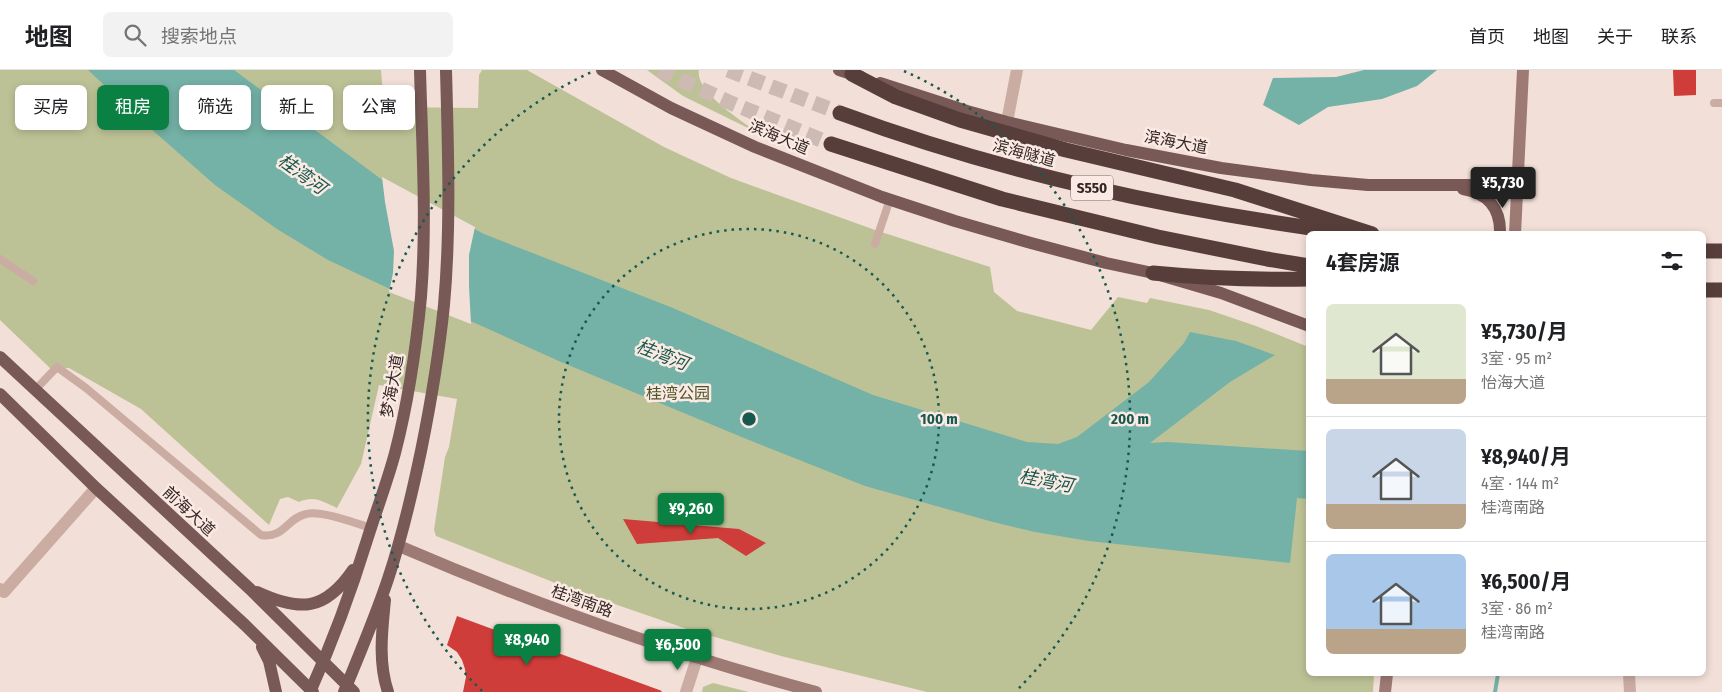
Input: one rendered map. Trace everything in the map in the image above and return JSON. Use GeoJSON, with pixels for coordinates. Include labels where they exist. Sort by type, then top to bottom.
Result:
{"type":"FeatureCollection","features":[{"type":"Feature","properties":{"kind":"highway"},"geometry":{"type":"LineString","coordinates":[[846,72],[896,97],[960,120],[1066,150],[1235,190],[1363,231]]}},
{"type":"Feature","properties":{"kind":"highway","name":"滨海隧道"},"geometry":{"type":"LineString","coordinates":[[840,113],[902,136],[1047,178],[1162,204],[1328,231]]}},
{"type":"Feature","properties":{"kind":"highway","name":"S550"},"geometry":{"type":"LineString","coordinates":[[831,144],[1002,199],[1166,238],[1306,266]]}},
{"type":"Feature","properties":{"kind":"highway"},"geometry":{"type":"LineString","coordinates":[[1706,251],[1722,251]]}},
{"type":"Feature","properties":{"kind":"highway"},"geometry":{"type":"LineString","coordinates":[[1153,273],[1202,278],[1306,279]]}},
{"type":"Feature","properties":{"kind":"highway"},"geometry":{"type":"LineString","coordinates":[[1706,290],[1722,290]]}},
{"type":"Feature","properties":{"kind":"main road","name":"梦海大道"},"geometry":{"type":"LineString","coordinates":[[311,691],[362,560],[402,423],[417,332],[423,273],[424,214],[420,70]]}},
{"type":"Feature","properties":{"kind":"main road","name":"滨海大道"},"geometry":{"type":"LineString","coordinates":[[602,70],[671,108],[755,147],[890,199],[955,221],[1031,243],[1106,263],[1153,273],[1221,293],[1306,325]]}},
{"type":"Feature","properties":{"kind":"main road","name":"滨海大道"},"geometry":{"type":"LineString","coordinates":[[846,72],[966,111],[1007,122],[1126,150],[1221,168],[1311,180],[1359,184],[1518,185]]}},
{"type":"Feature","properties":{"kind":"main road"},"geometry":{"type":"LineString","coordinates":[[348,690],[399,546],[426,428],[438,360],[446,280],[447,76]]}},
{"type":"Feature","properties":{"kind":"main road"},"geometry":{"type":"LineString","coordinates":[[1445,186],[1468,190],[1482,196],[1491,203],[1497,212],[1500,231]]}},
{"type":"Feature","properties":{"kind":"main road","name":"前海大道"},"geometry":{"type":"LineString","coordinates":[[0,357],[250,589],[323,661],[348,690]]}},
{"type":"Feature","properties":{"kind":"main road"},"geometry":{"type":"LineString","coordinates":[[0,394],[96,488],[245,626],[311,691]]}},
{"type":"Feature","properties":{"kind":"main road"},"geometry":{"type":"LineString","coordinates":[[250,589],[286,603],[300,605],[318,603],[332,595],[343,585],[356,566],[367,540]]}},
{"type":"Feature","properties":{"kind":"main road"},"geometry":{"type":"LineString","coordinates":[[388,581],[382,643],[383,669],[388,692]]}},
{"type":"Feature","properties":{"kind":"main road"},"geometry":{"type":"LineString","coordinates":[[245,626],[262,648],[269,661],[276,692]]}},
{"type":"Feature","properties":{"kind":"street"},"geometry":{"type":"LineString","coordinates":[[1007,122],[1016,70]]}},
{"type":"Feature","properties":{"kind":"street"},"geometry":{"type":"LineString","coordinates":[[1515,231],[1523,70]]}},
{"type":"Feature","properties":{"kind":"street"},"geometry":{"type":"LineString","coordinates":[[0,589],[4,592],[96,488]]}},
{"type":"Feature","properties":{"kind":"street","name":"桂湾南路"},"geometry":{"type":"LineString","coordinates":[[399,546],[554,609],[697,658],[816,692]]}},
{"type":"Feature","properties":{"kind":"street"},"geometry":{"type":"LineString","coordinates":[[686,692],[697,658]]}},
{"type":"Feature","properties":{"kind":"street"},"geometry":{"type":"LineString","coordinates":[[1385,692],[1387,676]]}},
{"type":"Feature","properties":{"kind":"street"},"geometry":{"type":"LineString","coordinates":[[1629,676],[1630,692]]}},
{"type":"Feature","properties":{"kind":"lane"},"geometry":{"type":"LineString","coordinates":[[875,244],[890,199]]}},
{"type":"Feature","properties":{"kind":"lane"},"geometry":{"type":"LineString","coordinates":[[0,260],[33,281]]}},
{"type":"Feature","properties":{"kind":"lane"},"geometry":{"type":"LineString","coordinates":[[35,390],[57,366],[86,388],[261,535],[275,535],[295,519],[308,513],[337,518],[371,528]]}},
{"type":"Feature","properties":{"kind":"green space","name":"桂湾公园"},"geometry":{"type":"Polygon","coordinates":[[[0,70],[381,70],[382,85],[343,85],[343,130],[415,130],[415,107],[478,108],[479,75],[482,70],[527,70],[664,147],[731,178],[875,230],[990,267],[994,292],[1017,311],[1091,330],[1118,297],[1147,303],[1150,298],[1209,310],[1306,346],[1306,676],[1374,676],[1373,692],[927,692],[781,656],[687,629],[568,588],[436,536],[434,530],[445,457],[449,447],[457,399],[379,385],[361,464],[337,508],[314,499],[299,502],[288,497],[280,499],[269,525],[141,409],[69,368],[51,369],[0,320],[0,70]]]}},
{"type":"Feature","properties":{"kind":"green space"},"geometry":{"type":"Polygon","coordinates":[[[647,70],[699,70],[699,78],[712,96],[731,114],[758,133],[683,96],[647,70]]]}},
{"type":"Feature","properties":{"kind":"green space"},"geometry":{"type":"Polygon","coordinates":[[[713,683],[749,692],[702,692],[703,687],[713,683]]]}},
{"type":"Feature","properties":{"kind":"water","name":"桂湾河"},"geometry":{"type":"Polygon","coordinates":[[[88,70],[234,70],[261,90],[261,130],[315,130],[381,179],[484,234],[673,308],[873,395],[1027,442],[1058,444],[1077,437],[1149,382],[1184,343],[1190,332],[1236,341],[1275,355],[1230,382],[1150,443],[1167,442],[1306,451],[1306,499],[1297,498],[1290,563],[1089,541],[1035,532],[865,486],[744,438],[561,362],[475,323],[390,289],[328,260],[277,229],[215,185],[152,130],[169,130],[169,85],[104,85],[88,70]]]}},
{"type":"Feature","properties":{"kind":"water"},"geometry":{"type":"Polygon","coordinates":[[[1364,70],[1437,70],[1417,86],[1382,99],[1328,107],[1299,125],[1263,105],[1273,78],[1336,77],[1364,70]]]}},
{"type":"Feature","properties":{"kind":"pier"},"geometry":{"type":"Polygon","coordinates":[[[382,177],[475,227],[469,255],[471,324],[389,292],[393,273],[394,251],[382,177]]]}},
{"type":"Feature","properties":{"kind":"building"},"geometry":{"type":"Polygon","coordinates":[[[1673,70],[1696,70],[1696,95],[1674,96],[1673,70]]]}},
{"type":"Feature","properties":{"kind":"building"},"geometry":{"type":"Polygon","coordinates":[[[623,519],[739,529],[766,543],[746,556],[718,538],[637,544],[623,519]]]}},
{"type":"Feature","properties":{"kind":"building"},"geometry":{"type":"Polygon","coordinates":[[[457,616],[662,691],[463,692],[466,677],[462,660],[457,652],[447,645],[457,616]]]}},
{"type":"Feature","properties":{"kind":"waterway"},"geometry":{"type":"LineString","coordinates":[[1495,692],[1498,676]]}},
{"type":"Feature","properties":{"kind":"tunnel"},"geometry":{"type":"LineString","coordinates":[[659,70],[731,103],[831,144]]}},
{"type":"Feature","properties":{"kind":"tunnel"},"geometry":{"type":"LineString","coordinates":[[728,70],[840,113]]}}]}
